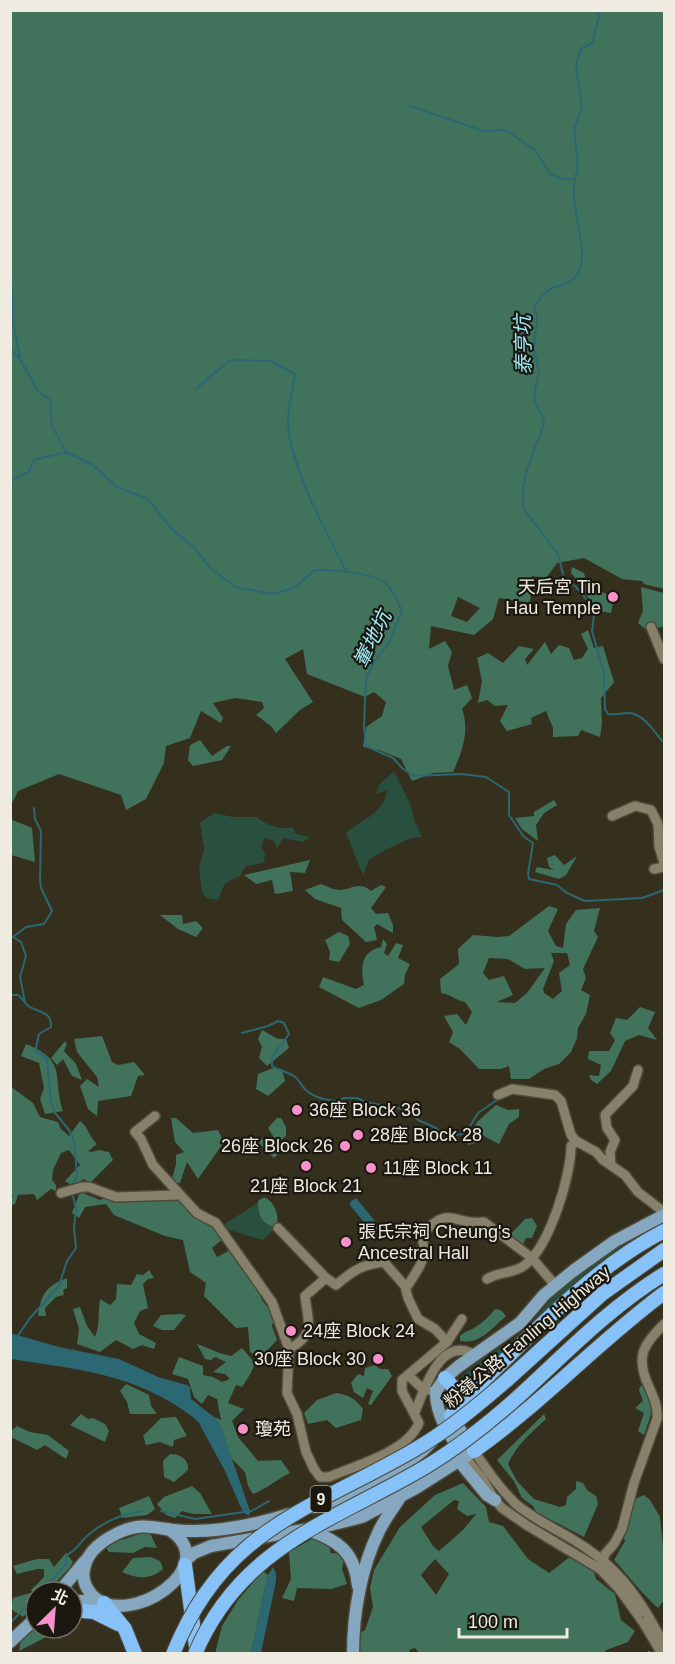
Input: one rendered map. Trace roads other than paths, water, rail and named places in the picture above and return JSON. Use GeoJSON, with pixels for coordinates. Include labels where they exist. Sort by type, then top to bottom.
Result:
{"type":"FeatureCollection","features":[{"type":"Feature","properties":{"kind":"highway"},"geometry":{"type":"LineString","coordinates":[[448,1421],[469,1394],[560,1306],[605,1268],[664,1231]]}},
{"type":"Feature","properties":{"kind":"highway","name":"粉嶺公路 Fanling Highway"},"geometry":{"type":"LineString","coordinates":[[173,1653],[192,1612],[207,1589],[228,1563],[256,1538],[283,1520],[416,1449],[475,1407],[602,1294],[664,1250]]}},
{"type":"Feature","properties":{"kind":"highway","name":"粉嶺公路 Fanling Highway"},"geometry":{"type":"LineString","coordinates":[[196,1653],[208,1625],[222,1605],[263,1560],[296,1537],[428,1466],[470,1437],[614,1310],[664,1274]]}},
{"type":"Feature","properties":{"kind":"highway"},"geometry":{"type":"LineString","coordinates":[[464,1455],[519,1418],[664,1293]]}},
{"type":"Feature","properties":{"kind":"highway"},"geometry":{"type":"LineString","coordinates":[[437,1386],[469,1394]]}},
{"type":"Feature","properties":{"kind":"highway"},"geometry":{"type":"LineString","coordinates":[[185,1563],[196,1653]]}},
{"type":"Feature","properties":{"kind":"highway"},"geometry":{"type":"LineString","coordinates":[[102,1602],[124,1629],[135,1653]]}},
{"type":"Feature","properties":{"kind":"highway"},"geometry":{"type":"LineString","coordinates":[[84,1611],[94,1612],[124,1629]]}},
{"type":"Feature","properties":{"kind":"main road"},"geometry":{"type":"LineString","coordinates":[[495,1500],[487,1495],[464,1455],[448,1421],[437,1386],[520,1323],[555,1285],[597,1252],[661,1210]]}},
{"type":"Feature","properties":{"kind":"main road"},"geometry":{"type":"LineString","coordinates":[[422,1454],[448,1421]]}},
{"type":"Feature","properties":{"kind":"main road"},"geometry":{"type":"LineString","coordinates":[[69,1580],[103,1542],[123,1531],[147,1526],[202,1530],[277,1518],[345,1498],[422,1454],[449,1449],[464,1455]]}},
{"type":"Feature","properties":{"kind":"main road"},"geometry":{"type":"LineString","coordinates":[[84,1601],[132,1604],[151,1599],[173,1583],[194,1553],[211,1545],[362,1517],[416,1488],[464,1455]]}},
{"type":"Feature","properties":{"kind":"main road"},"geometry":{"type":"LineString","coordinates":[[396,1468],[408,1470],[412,1474],[416,1488]]}},
{"type":"Feature","properties":{"kind":"main road"},"geometry":{"type":"LineString","coordinates":[[358,1596],[372,1545],[401,1496]]}},
{"type":"Feature","properties":{"kind":"main road"},"geometry":{"type":"LineString","coordinates":[[168,1529],[182,1542],[185,1563]]}},
{"type":"Feature","properties":{"kind":"main road"},"geometry":{"type":"LineString","coordinates":[[307,1529],[334,1541],[349,1555],[357,1572],[358,1596],[353,1653]]}},
{"type":"Feature","properties":{"kind":"main road"},"geometry":{"type":"LineString","coordinates":[[88,1557],[83,1571],[84,1580],[89,1592],[102,1602]]}},
{"type":"Feature","properties":{"kind":"main road"},"geometry":{"type":"LineString","coordinates":[[10,1642],[24,1629]]}},
{"type":"Feature","properties":{"kind":"street"},"geometry":{"type":"LineString","coordinates":[[651,627],[664,659]]}},
{"type":"Feature","properties":{"kind":"street"},"geometry":{"type":"LineString","coordinates":[[612,816],[635,806],[651,810],[658,824],[659,848],[664,865],[654,869]]}},
{"type":"Feature","properties":{"kind":"street"},"geometry":{"type":"LineString","coordinates":[[611,1165],[610,1152],[615,1140],[607,1128],[605,1114],[633,1086],[638,1071]]}},
{"type":"Feature","properties":{"kind":"street"},"geometry":{"type":"LineString","coordinates":[[487,1279],[494,1274],[515,1271],[532,1258],[547,1236],[555,1216],[574,1143],[561,1101],[555,1095],[512,1089],[498,1095]]}},
{"type":"Feature","properties":{"kind":"street"},"geometry":{"type":"LineString","coordinates":[[155,1116],[135,1132],[141,1139],[153,1165],[178,1195],[197,1213],[216,1223],[265,1289],[278,1315],[289,1349],[287,1393],[297,1414],[306,1452],[320,1477],[329,1477],[403,1445],[419,1424],[415,1412],[402,1391],[402,1380],[447,1342],[462,1320]]}},
{"type":"Feature","properties":{"kind":"street"},"geometry":{"type":"LineString","coordinates":[[574,1143],[596,1152],[603,1160],[625,1175],[638,1192],[661,1210]]}},
{"type":"Feature","properties":{"kind":"street"},"geometry":{"type":"LineString","coordinates":[[67,1190],[89,1187],[116,1197],[178,1195]]}},
{"type":"Feature","properties":{"kind":"street"},"geometry":{"type":"LineString","coordinates":[[405,1286],[408,1285],[424,1259],[422,1235],[430,1225],[452,1216],[474,1223],[484,1222],[532,1258],[555,1285]]}},
{"type":"Feature","properties":{"kind":"street"},"geometry":{"type":"LineString","coordinates":[[278,1228],[326,1278],[336,1285],[351,1271],[363,1265],[384,1262],[405,1286],[418,1318],[435,1329],[447,1342]]}},
{"type":"Feature","properties":{"kind":"street"},"geometry":{"type":"LineString","coordinates":[[289,1349],[309,1331],[310,1322],[305,1296],[326,1278]]}},
{"type":"Feature","properties":{"kind":"street"},"geometry":{"type":"LineString","coordinates":[[601,1564],[622,1529],[634,1483],[657,1419],[655,1401],[644,1376],[642,1353],[653,1335],[664,1324]]}},
{"type":"Feature","properties":{"kind":"street"},"geometry":{"type":"LineString","coordinates":[[437,1386],[429,1375],[453,1350],[461,1349],[475,1355]]}},
{"type":"Feature","properties":{"kind":"street"},"geometry":{"type":"LineString","coordinates":[[408,1375],[437,1386]]}},
{"type":"Feature","properties":{"kind":"street"},"geometry":{"type":"LineString","coordinates":[[415,1412],[437,1386]]}},
{"type":"Feature","properties":{"kind":"street"},"geometry":{"type":"LineString","coordinates":[[464,1455],[517,1505],[601,1564],[664,1644]]}},
{"type":"Feature","properties":{"kind":"street"},"geometry":{"type":"LineString","coordinates":[[495,1500],[528,1527],[601,1564]]}},
{"type":"Feature","properties":{"kind":"street"},"geometry":{"type":"LineString","coordinates":[[645,1618],[662,1653]]}},
{"type":"Feature","properties":{"kind":"water"},"geometry":{"type":"Polygon","coordinates":[[[356,1198],[379,1226],[376,1237],[350,1205],[350,1202],[356,1198]]]}},
{"type":"Feature","properties":{"kind":"water"},"geometry":{"type":"Polygon","coordinates":[[[10,1333],[59,1347],[119,1359],[158,1377],[190,1387],[191,1399],[214,1417],[221,1427],[250,1511],[249,1516],[243,1512],[225,1471],[199,1423],[193,1417],[171,1402],[128,1382],[83,1371],[11,1359],[10,1333]]]}},
{"type":"Feature","properties":{"kind":"water"},"geometry":{"type":"Polygon","coordinates":[[[273,1567],[276,1581],[261,1653],[251,1653],[268,1575],[273,1567]]]}},
{"type":"Feature","properties":{"kind":"waterway","name":"泰亨坑"},"geometry":{"type":"LineString","coordinates":[[575,179],[578,167],[574,128],[582,109],[576,65],[581,49],[592,43],[599,17],[597,10]]}},
{"type":"Feature","properties":{"kind":"waterway","name":"泰亨坑"},"geometry":{"type":"LineString","coordinates":[[410,106],[483,131],[506,130],[535,150],[550,174],[563,179],[575,179],[574,202],[581,243],[581,266],[574,279],[549,290],[534,307],[537,318],[534,347],[539,372],[534,395],[544,424],[527,469],[523,488],[523,508],[558,554],[564,578],[587,600],[594,614],[592,631],[604,673],[605,709],[608,714],[628,713],[639,716],[648,723],[662,741]]}},
{"type":"Feature","properties":{"kind":"waterway"},"geometry":{"type":"LineString","coordinates":[[10,257],[13,323],[20,358]]}},
{"type":"Feature","properties":{"kind":"waterway","name":"輋地坑"},"geometry":{"type":"LineString","coordinates":[[10,348],[20,359],[38,391],[50,400],[52,426],[66,452],[93,465],[117,487],[148,499],[171,528],[195,548],[210,568],[236,587],[272,594],[294,588],[315,570],[362,574],[379,579],[388,586],[402,611],[389,643],[374,662],[366,678],[364,726],[366,746],[393,758],[414,776],[461,774],[486,777],[509,792],[509,815],[524,837],[533,843],[529,879],[557,885],[567,893],[585,901],[642,898],[664,890]]}},
{"type":"Feature","properties":{"kind":"waterway"},"geometry":{"type":"LineString","coordinates":[[196,389],[230,360],[271,361],[295,374],[288,419],[291,443],[311,499],[346,571]]}},
{"type":"Feature","properties":{"kind":"waterway"},"geometry":{"type":"LineString","coordinates":[[10,481],[29,472],[34,460],[66,452]]}},
{"type":"Feature","properties":{"kind":"waterway"},"geometry":{"type":"LineString","coordinates":[[25,1002],[20,977],[26,956],[21,942],[13,937],[26,927],[44,924],[52,911],[41,888],[41,831],[35,819],[34,808]]}},
{"type":"Feature","properties":{"kind":"waterway"},"geometry":{"type":"LineString","coordinates":[[10,995],[18,995],[28,1006],[47,1015],[51,1022],[51,1027],[39,1034],[35,1052],[42,1054],[47,1060],[51,1103],[74,1141],[77,1178],[69,1187]]}},
{"type":"Feature","properties":{"kind":"waterway"},"geometry":{"type":"LineString","coordinates":[[242,1033],[278,1021],[284,1023],[289,1034],[272,1057],[272,1066],[294,1076],[310,1093],[327,1100],[341,1101],[343,1098],[357,1098],[365,1102],[409,1110],[418,1120],[436,1128],[445,1137],[467,1131],[478,1113],[500,1098]]}},
{"type":"Feature","properties":{"kind":"waterway"},"geometry":{"type":"LineString","coordinates":[[514,1093],[544,1097]]}},
{"type":"Feature","properties":{"kind":"waterway"},"geometry":{"type":"LineString","coordinates":[[575,1145],[588,1153]]}},
{"type":"Feature","properties":{"kind":"waterway"},"geometry":{"type":"LineString","coordinates":[[17,1337],[30,1318],[59,1286],[67,1261],[76,1248],[74,1228],[76,1209],[72,1192]]}},
{"type":"Feature","properties":{"kind":"waterway"},"geometry":{"type":"LineString","coordinates":[[248,1513],[269,1501]]}},
{"type":"Feature","properties":{"kind":"waterway"},"geometry":{"type":"LineString","coordinates":[[52,1580],[66,1564],[66,1555],[75,1550],[93,1531],[113,1519],[143,1511]]}},
{"type":"Feature","properties":{"kind":"waterway"},"geometry":{"type":"LineString","coordinates":[[161,1511],[195,1519],[244,1512]]}},
{"type":"Feature","properties":{"kind":"waterway"},"geometry":{"type":"LineString","coordinates":[[10,1623],[24,1609]]}},
{"type":"Feature","properties":{"kind":"railway"},"geometry":{"type":"LineString","coordinates":[[648,1654],[664,1629]]}},
{"type":"Feature","properties":{"kind":"place","name":"天后宮 Tin Hau Temple"},"geometry":{"type":"Point","coordinates":[613,597]}},
{"type":"Feature","properties":{"kind":"place","name":"36座 Block 36"},"geometry":{"type":"Point","coordinates":[297,1110]}},
{"type":"Feature","properties":{"kind":"place","name":"28座 Block 28"},"geometry":{"type":"Point","coordinates":[358,1135]}},
{"type":"Feature","properties":{"kind":"place","name":"26座 Block 26"},"geometry":{"type":"Point","coordinates":[345,1146]}},
{"type":"Feature","properties":{"kind":"place","name":"21座 Block 21"},"geometry":{"type":"Point","coordinates":[306,1166]}},
{"type":"Feature","properties":{"kind":"place","name":"11座 Block 11"},"geometry":{"type":"Point","coordinates":[371,1168]}},
{"type":"Feature","properties":{"kind":"place","name":"張氏宗祠 Cheung's Ancestral Hall"},"geometry":{"type":"Point","coordinates":[346,1242]}},
{"type":"Feature","properties":{"kind":"place","name":"24座 Block 24"},"geometry":{"type":"Point","coordinates":[291,1331]}},
{"type":"Feature","properties":{"kind":"place","name":"30座 Block 30"},"geometry":{"type":"Point","coordinates":[378,1359]}},
{"type":"Feature","properties":{"kind":"place","name":"瓊苑"},"geometry":{"type":"Point","coordinates":[243,1429]}}]}
